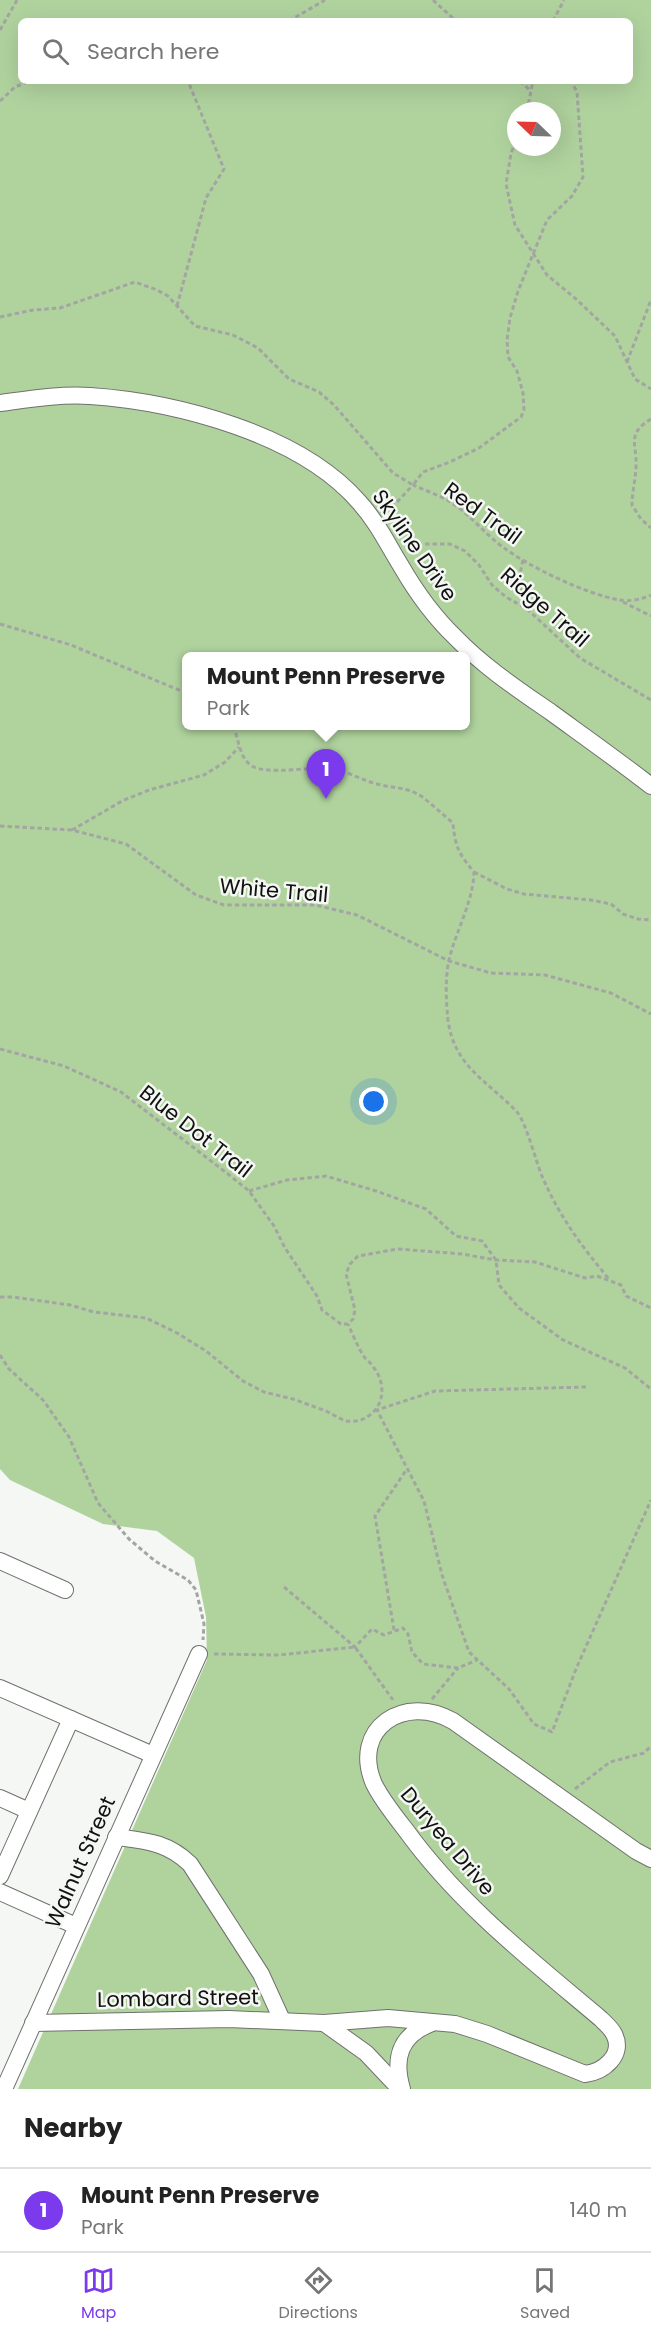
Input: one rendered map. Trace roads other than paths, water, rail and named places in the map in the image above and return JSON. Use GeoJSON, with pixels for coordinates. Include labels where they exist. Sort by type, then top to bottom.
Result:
{"type":"FeatureCollection","features":[{"type":"Feature","properties":{"kind":"street","name":"Skyline Drive"},"geometry":{"type":"LineString","coordinates":[[0,403],[88,396],[159,405],[212,419],[260,436],[298,453],[341,484],[373,518],[430,609],[455,638],[511,685],[651,786]]}},
{"type":"Feature","properties":{"kind":"street"},"geometry":{"type":"LineString","coordinates":[[0,1562],[65,1590]]}},
{"type":"Feature","properties":{"kind":"street","name":"Walnut Street"},"geometry":{"type":"LineString","coordinates":[[4,2089],[198,1654]]}},
{"type":"Feature","properties":{"kind":"street"},"geometry":{"type":"LineString","coordinates":[[0,1688],[153,1755]]}},
{"type":"Feature","properties":{"kind":"street","name":"Duryea Drive"},"geometry":{"type":"LineString","coordinates":[[324,2022],[388,2018],[455,2024],[487,2034],[585,2074],[595,2073],[604,2068],[616,2053],[613,2033],[601,2019],[494,1930],[416,1845],[386,1804],[368,1765],[370,1746],[377,1730],[388,1718],[404,1712],[422,1710],[439,1713],[636,1851],[651,1859]]}},
{"type":"Feature","properties":{"kind":"street"},"geometry":{"type":"LineString","coordinates":[[0,1876],[71,1719]]}},
{"type":"Feature","properties":{"kind":"street"},"geometry":{"type":"LineString","coordinates":[[0,1798],[29,1811]]}},
{"type":"Feature","properties":{"kind":"street"},"geometry":{"type":"LineString","coordinates":[[116,1837],[153,1842],[177,1852],[190,1864],[261,1974],[282,2020]]}},
{"type":"Feature","properties":{"kind":"street"},"geometry":{"type":"LineString","coordinates":[[0,1892],[76,1926]]}},
{"type":"Feature","properties":{"kind":"street","name":"Lombard Street"},"geometry":{"type":"LineString","coordinates":[[33,2023],[229,2019],[324,2022]]}},
{"type":"Feature","properties":{"kind":"street"},"geometry":{"type":"LineString","coordinates":[[324,2022],[366,2054],[401,2089]]}},
{"type":"Feature","properties":{"kind":"street"},"geometry":{"type":"LineString","coordinates":[[401,2089],[397,2071],[398,2058],[404,2046],[411,2034],[436,2022]]}},
{"type":"Feature","properties":{"kind":"place","name":"Mount Penn Preserve"},"geometry":{"type":"Point","coordinates":[326,799]}}]}
